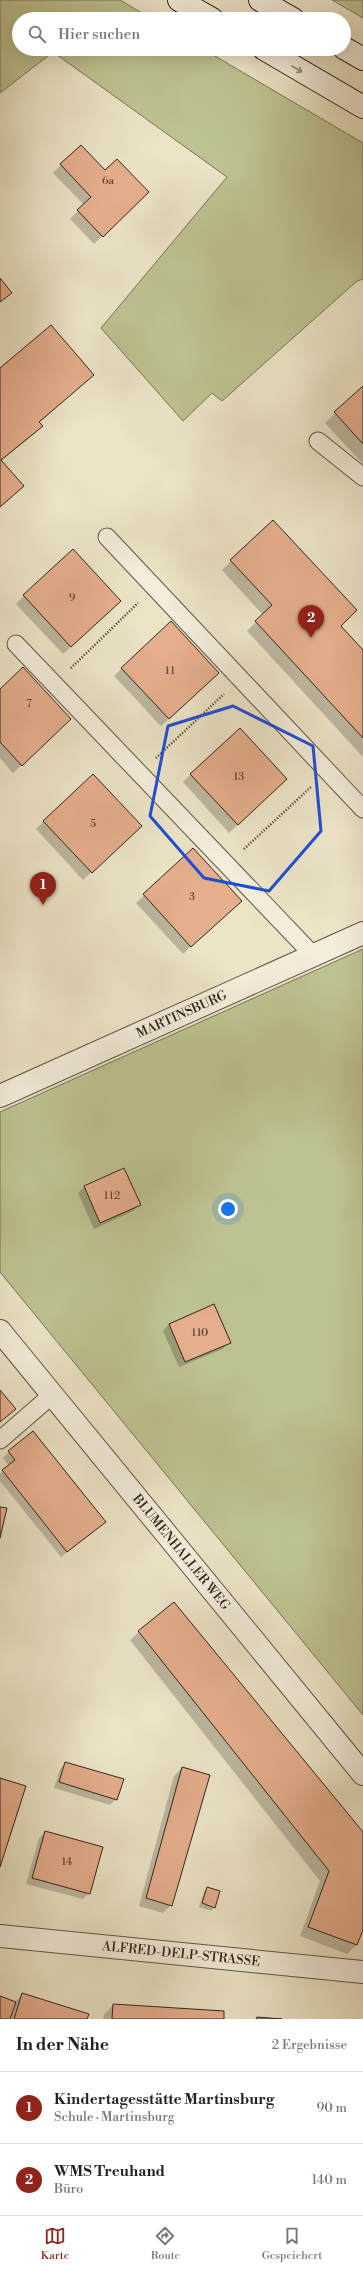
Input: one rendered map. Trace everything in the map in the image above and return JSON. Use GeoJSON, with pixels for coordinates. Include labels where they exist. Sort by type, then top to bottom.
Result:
{"type":"FeatureCollection","features":[{"type":"Feature","properties":{"kind":"street"},"geometry":{"type":"LineString","coordinates":[[179,0],[200,12]]}},
{"type":"Feature","properties":{"kind":"street"},"geometry":{"type":"LineString","coordinates":[[260,0],[281,12]]}},
{"type":"Feature","properties":{"kind":"street"},"geometry":{"type":"LineString","coordinates":[[351,52],[363,59]]}},
{"type":"Feature","properties":{"kind":"street"},"geometry":{"type":"LineString","coordinates":[[276,56],[363,107]]}},
{"type":"Feature","properties":{"kind":"street","name":"MARTINSBURG"},"geometry":{"type":"LineString","coordinates":[[0,1096],[363,933]]}},
{"type":"Feature","properties":{"kind":"street","name":"BLUMENHALLER WEG"},"geometry":{"type":"LineString","coordinates":[[0,1331],[363,1774]]}},
{"type":"Feature","properties":{"kind":"street","name":"ALFRED-DELP-STRASSE"},"geometry":{"type":"LineString","coordinates":[[0,1936],[363,1972]]}},
{"type":"Feature","properties":{"kind":"lane"},"geometry":{"type":"LineString","coordinates":[[318,441],[363,478]]}},
{"type":"Feature","properties":{"kind":"lane"},"geometry":{"type":"LineString","coordinates":[[107,537],[363,809]]}},
{"type":"Feature","properties":{"kind":"lane"},"geometry":{"type":"LineString","coordinates":[[16,644],[314,956]]}},
{"type":"Feature","properties":{"kind":"lane"},"geometry":{"type":"LineString","coordinates":[[0,1440],[52,1395]]}},
{"type":"Feature","properties":{"kind":"path"},"geometry":{"type":"LineString","coordinates":[[54,684],[154,588]]}},
{"type":"Feature","properties":{"kind":"path"},"geometry":{"type":"LineString","coordinates":[[140,774],[240,679]]}},
{"type":"Feature","properties":{"kind":"path"},"geometry":{"type":"LineString","coordinates":[[227,865],[328,772]]}},
{"type":"Feature","properties":{"kind":"highlighted area"},"geometry":{"type":"Polygon","coordinates":[[[233,706],[313,746],[321,831],[269,891],[204,878],[150,816],[168,726],[233,706]]]}},
{"type":"Feature","properties":{"kind":"green space"},"geometry":{"type":"Polygon","coordinates":[[[0,0],[120,0],[140,12],[12,12],[12,56],[48,56],[0,93],[0,0]]]}},
{"type":"Feature","properties":{"kind":"green space"},"geometry":{"type":"Polygon","coordinates":[[[332,0],[363,0],[363,18],[332,0]]]}},
{"type":"Feature","properties":{"kind":"green space"},"geometry":{"type":"Polygon","coordinates":[[[59,56],[215,56],[363,143],[363,279],[357,281],[222,401],[212,393],[183,421],[101,328],[227,177],[59,56]]]}},
{"type":"Feature","properties":{"kind":"green space"},"geometry":{"type":"Polygon","coordinates":[[[363,949],[363,1715],[0,1272],[0,1112],[363,949]]]}},
{"type":"Feature","properties":{"kind":"building"},"geometry":{"type":"Polygon","coordinates":[[[81,145],[105,170],[117,159],[149,192],[103,237],[77,210],[91,197],[60,164],[81,145]]]}},
{"type":"Feature","properties":{"kind":"building"},"geometry":{"type":"Polygon","coordinates":[[[0,278],[12,293],[0,302],[0,278]]]}},
{"type":"Feature","properties":{"kind":"building"},"geometry":{"type":"Polygon","coordinates":[[[51,325],[94,375],[39,422],[43,426],[1,460],[24,486],[0,507],[0,368],[51,325]]]}},
{"type":"Feature","properties":{"kind":"building"},"geometry":{"type":"Polygon","coordinates":[[[363,386],[363,444],[334,412],[363,386]]]}},
{"type":"Feature","properties":{"kind":"building"},"geometry":{"type":"Polygon","coordinates":[[[273,520],[357,610],[341,626],[363,650],[363,738],[255,621],[272,605],[230,560],[273,520]]]}},
{"type":"Feature","properties":{"kind":"building"},"geometry":{"type":"Polygon","coordinates":[[[73,549],[121,601],[71,647],[23,595],[73,549]]]}},
{"type":"Feature","properties":{"kind":"building"},"geometry":{"type":"Polygon","coordinates":[[[171,621],[219,673],[169,719],[121,668],[171,621]]]}},
{"type":"Feature","properties":{"kind":"building"},"geometry":{"type":"Polygon","coordinates":[[[23,667],[71,719],[22,766],[0,742],[0,689],[23,667]]]}},
{"type":"Feature","properties":{"kind":"building"},"geometry":{"type":"Polygon","coordinates":[[[240,728],[287,779],[238,825],[190,774],[240,728]]]}},
{"type":"Feature","properties":{"kind":"building"},"geometry":{"type":"Polygon","coordinates":[[[93,774],[142,826],[92,873],[43,821],[93,774]]]}},
{"type":"Feature","properties":{"kind":"building"},"geometry":{"type":"Polygon","coordinates":[[[193,848],[242,901],[191,947],[143,894],[193,848]]]}},
{"type":"Feature","properties":{"kind":"building"},"geometry":{"type":"Polygon","coordinates":[[[124,1168],[141,1205],[100,1223],[84,1186],[124,1168]]]}},
{"type":"Feature","properties":{"kind":"building"},"geometry":{"type":"Polygon","coordinates":[[[214,1304],[231,1343],[185,1362],[169,1324],[214,1304]]]}},
{"type":"Feature","properties":{"kind":"building"},"geometry":{"type":"Polygon","coordinates":[[[0,1390],[16,1409],[0,1422],[0,1390]]]}},
{"type":"Feature","properties":{"kind":"building"},"geometry":{"type":"Polygon","coordinates":[[[33,1431],[106,1522],[67,1552],[2,1470],[15,1460],[8,1451],[33,1431]]]}},
{"type":"Feature","properties":{"kind":"building"},"geometry":{"type":"Polygon","coordinates":[[[0,1507],[7,1508],[0,1538],[0,1507]]]}},
{"type":"Feature","properties":{"kind":"building"},"geometry":{"type":"Polygon","coordinates":[[[174,1602],[363,1832],[363,1930],[357,1945],[308,1927],[329,1871],[138,1631],[174,1602]]]}},
{"type":"Feature","properties":{"kind":"building"},"geometry":{"type":"Polygon","coordinates":[[[65,1762],[124,1779],[117,1800],[59,1782],[65,1762]]]}},
{"type":"Feature","properties":{"kind":"building"},"geometry":{"type":"Polygon","coordinates":[[[182,1767],[210,1775],[172,1906],[146,1898],[182,1767]]]}},
{"type":"Feature","properties":{"kind":"building"},"geometry":{"type":"Polygon","coordinates":[[[0,1778],[26,1786],[0,1867],[0,1778]]]}},
{"type":"Feature","properties":{"kind":"building"},"geometry":{"type":"Polygon","coordinates":[[[45,1831],[103,1847],[90,1894],[32,1878],[45,1831]]]}},
{"type":"Feature","properties":{"kind":"building"},"geometry":{"type":"Polygon","coordinates":[[[207,1887],[220,1891],[215,1908],[202,1903],[207,1887]]]}},
{"type":"Feature","properties":{"kind":"building"},"geometry":{"type":"Polygon","coordinates":[[[22,1993],[89,2014],[87,2019],[14,2019],[22,1993]]]}},
{"type":"Feature","properties":{"kind":"building"},"geometry":{"type":"Polygon","coordinates":[[[0,1996],[16,2002],[10,2019],[0,2019],[0,1996]]]}},
{"type":"Feature","properties":{"kind":"building"},"geometry":{"type":"Polygon","coordinates":[[[113,2004],[224,2011],[224,2019],[112,2019],[113,2004]]]}},
{"type":"Feature","properties":{"kind":"building"},"geometry":{"type":"Polygon","coordinates":[[[257,2017],[282,2019],[256,2019],[257,2017]]]}},
{"type":"Feature","properties":{"kind":"place","name":"WMS Treuhand"},"geometry":{"type":"Point","coordinates":[311,638]}},
{"type":"Feature","properties":{"kind":"place","name":"Kindertagesstätte Martinsburg"},"geometry":{"type":"Point","coordinates":[43,905]}}]}
